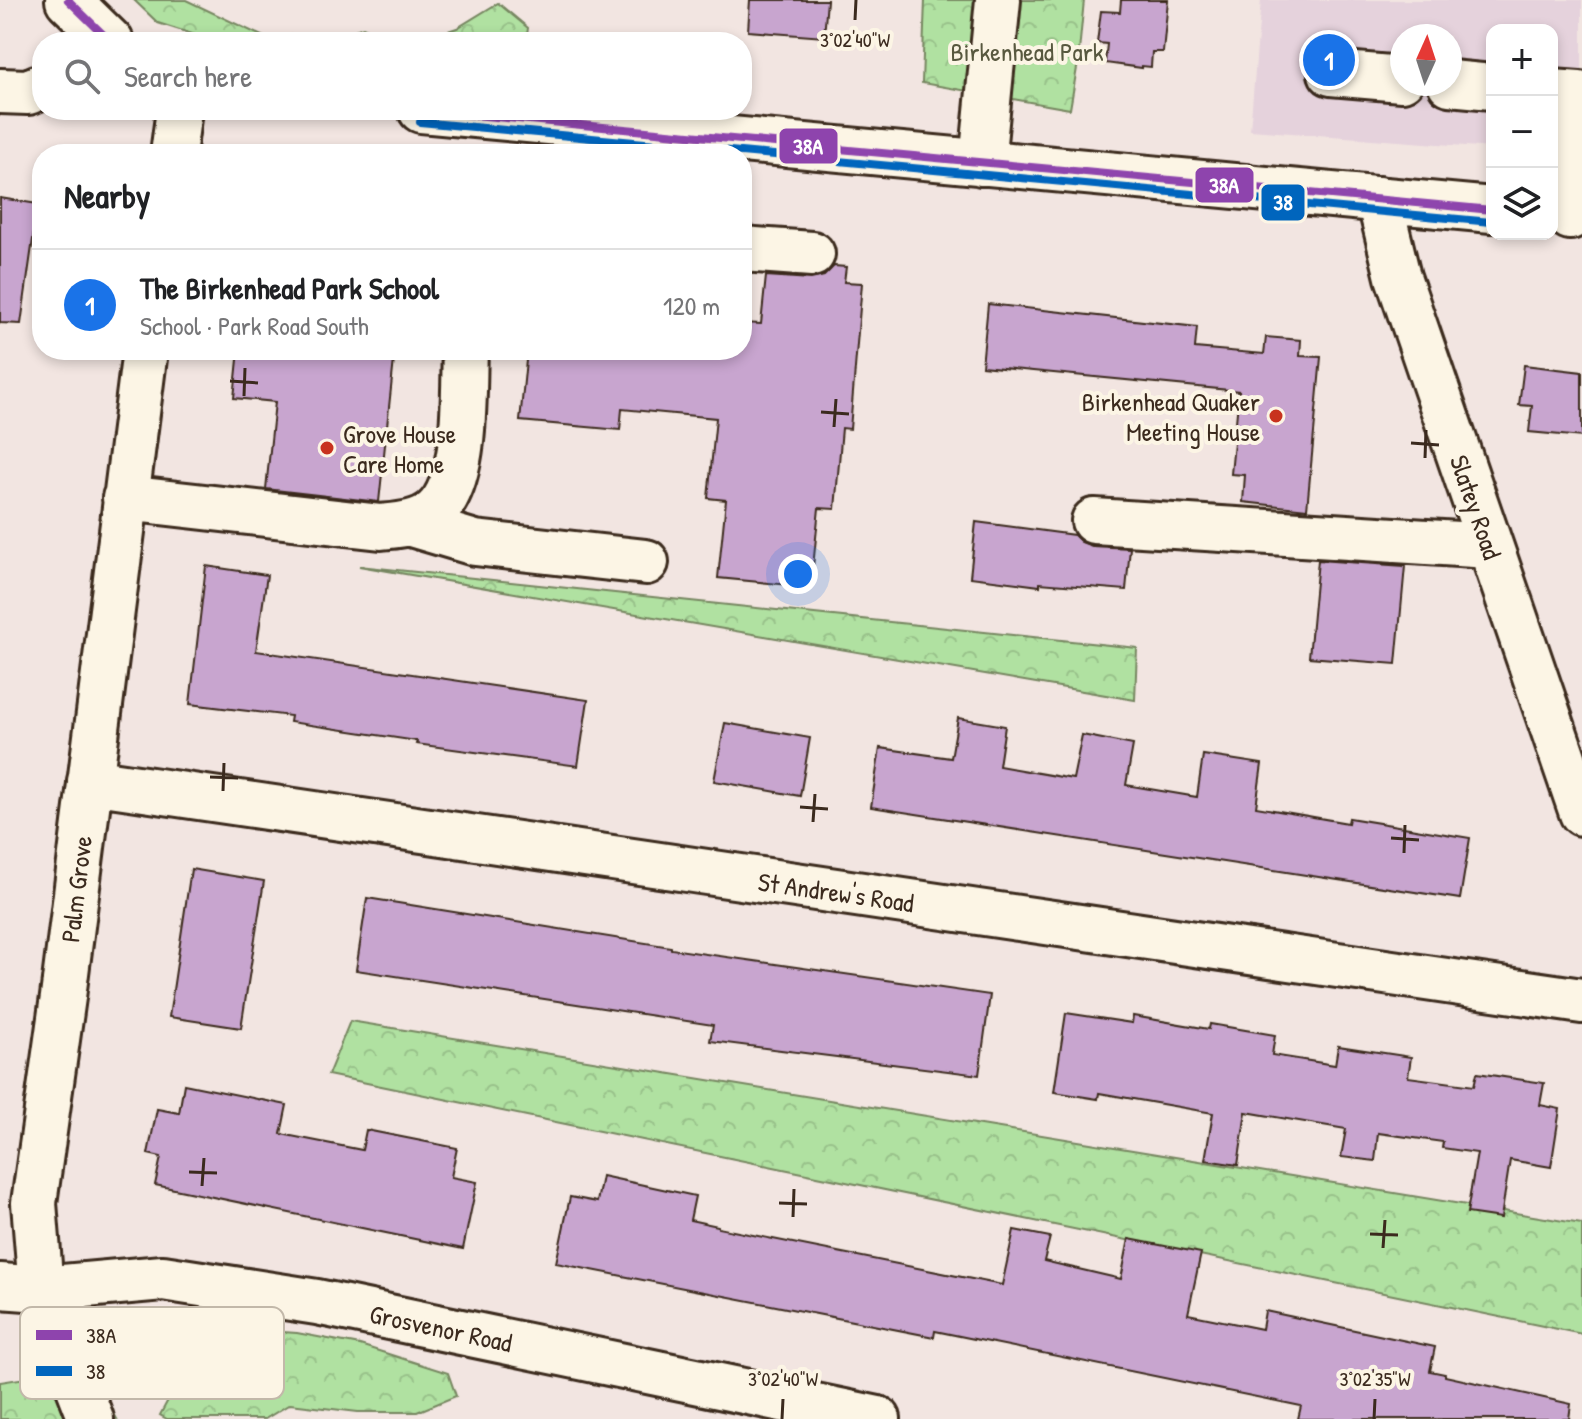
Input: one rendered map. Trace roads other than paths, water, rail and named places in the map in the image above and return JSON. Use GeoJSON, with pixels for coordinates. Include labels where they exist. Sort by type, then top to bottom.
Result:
{"type":"FeatureCollection","features":[{"type":"Feature","properties":{"kind":"street"},"geometry":{"type":"LineString","coordinates":[[68,0],[98,32]]}},
{"type":"Feature","properties":{"kind":"street"},"geometry":{"type":"LineString","coordinates":[[982,163],[998,0]]}},
{"type":"Feature","properties":{"kind":"street"},"geometry":{"type":"LineString","coordinates":[[1331,73],[1390,78]]}},
{"type":"Feature","properties":{"kind":"street"},"geometry":{"type":"LineString","coordinates":[[1462,84],[1486,86]]}},
{"type":"Feature","properties":{"kind":"street"},"geometry":{"type":"LineString","coordinates":[[0,91],[32,90]]}},
{"type":"Feature","properties":{"kind":"street"},"geometry":{"type":"LineString","coordinates":[[1558,92],[1579,94],[1568,217]]}},
{"type":"Feature","properties":{"kind":"street"},"geometry":{"type":"LineString","coordinates":[[174,144],[178,120]]}},
{"type":"Feature","properties":{"kind":"street"},"geometry":{"type":"LineString","coordinates":[[483,120],[613,141],[663,144]]}},
{"type":"Feature","properties":{"kind":"street"},"geometry":{"type":"LineString","coordinates":[[752,149],[982,163],[1486,209]]}},
{"type":"Feature","properties":{"kind":"street","name":"Slatey Road"},"geometry":{"type":"LineString","coordinates":[[1379,199],[1398,277],[1582,813]]}},
{"type":"Feature","properties":{"kind":"street"},"geometry":{"type":"LineString","coordinates":[[752,250],[812,254]]}},
{"type":"Feature","properties":{"kind":"street","name":"Palm Grove"},"geometry":{"type":"LineString","coordinates":[[30,1307],[20,1288],[34,1203],[144,360]]}},
{"type":"Feature","properties":{"kind":"street"},"geometry":{"type":"LineString","coordinates":[[411,524],[434,511],[453,487],[459,457],[464,360]]}},
{"type":"Feature","properties":{"kind":"street"},"geometry":{"type":"LineString","coordinates":[[125,498],[381,527],[411,524],[475,543],[646,562]]}},
{"type":"Feature","properties":{"kind":"street"},"geometry":{"type":"LineString","coordinates":[[1094,521],[1490,546]]}},
{"type":"Feature","properties":{"kind":"street","name":"St Andrew's Road"},"geometry":{"type":"LineString","coordinates":[[90,781],[1582,1001]]}},
{"type":"Feature","properties":{"kind":"street","name":"Grosvenor Road"},"geometry":{"type":"LineString","coordinates":[[20,1288],[163,1278],[317,1302],[878,1419]]}},
{"type":"Feature","properties":{"kind":"street","name":"Palm Grove"},"geometry":{"type":"LineString","coordinates":[[80,1399],[91,1419]]}},
{"type":"Feature","properties":{"kind":"place","name":"The Birkenhead Park School"},"geometry":{"type":"Point","coordinates":[1329,60]}},
{"type":"Feature","properties":{"kind":"place","name":"Birkenhead Quaker Meeting House"},"geometry":{"type":"Point","coordinates":[1276,416]}},
{"type":"Feature","properties":{"kind":"place","name":"Grove House Care Home"},"geometry":{"type":"Point","coordinates":[327,448]}},
{"type":"Feature","properties":{"kind":"park label","name":"Birkenhead Park"},"geometry":{"type":"Point","coordinates":[1027,51]}}]}
